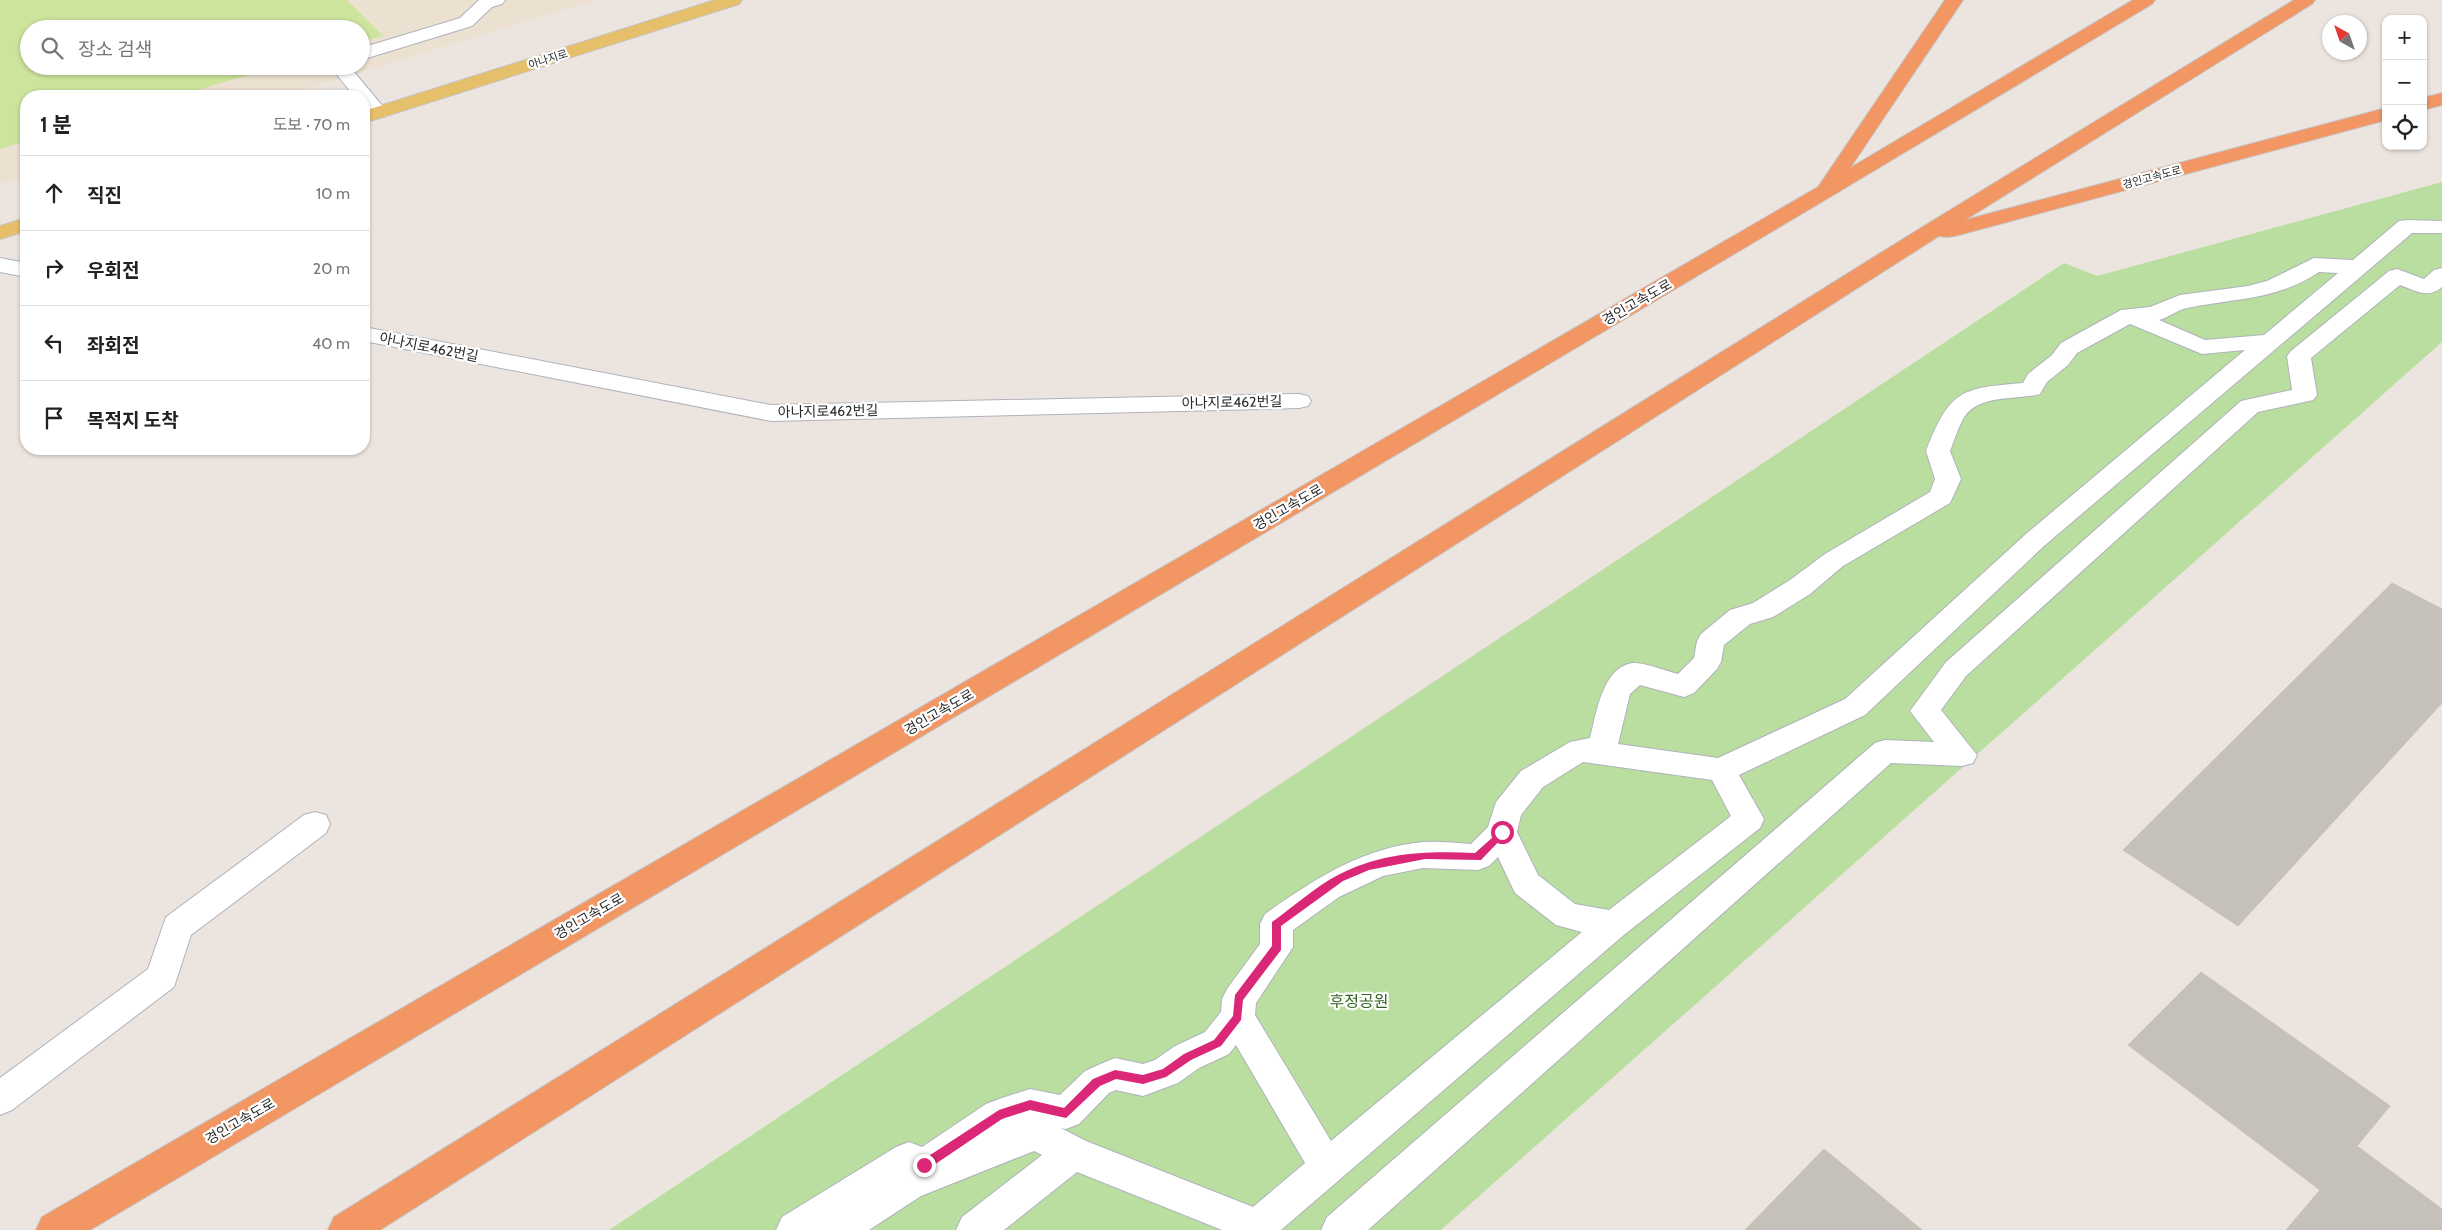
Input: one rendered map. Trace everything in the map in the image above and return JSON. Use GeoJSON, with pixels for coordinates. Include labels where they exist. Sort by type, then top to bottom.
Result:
{"type":"FeatureCollection","features":[{"type":"Feature","properties":{"kind":"highway","name":"경인고속도로"},"geometry":{"type":"LineString","coordinates":[[1823,193],[1954,0]]}},
{"type":"Feature","properties":{"kind":"highway","name":"경인고속도로"},"geometry":{"type":"LineString","coordinates":[[55,1230],[1823,193],[2146,0]]}},
{"type":"Feature","properties":{"kind":"highway","name":"경인고속도로"},"geometry":{"type":"LineString","coordinates":[[347,1230],[1919,239],[2306,0]]}},
{"type":"Feature","properties":{"kind":"highway"},"geometry":{"type":"LineString","coordinates":[[2427,103],[2442,100]]}},
{"type":"Feature","properties":{"kind":"highway","name":"경인고속도로"},"geometry":{"type":"LineString","coordinates":[[1919,239],[2382,115]]}},
{"type":"Feature","properties":{"kind":"main road","name":"아나지로"},"geometry":{"type":"LineString","coordinates":[[371,115],[733,0]]}},
{"type":"Feature","properties":{"kind":"main road"},"geometry":{"type":"LineString","coordinates":[[0,232],[20,226]]}},
{"type":"Feature","properties":{"kind":"street"},"geometry":{"type":"LineString","coordinates":[[370,51],[466,22],[486,3],[496,0]]}},
{"type":"Feature","properties":{"kind":"street"},"geometry":{"type":"LineString","coordinates":[[345,75],[355,90]]}},
{"type":"Feature","properties":{"kind":"street"},"geometry":{"type":"LineString","coordinates":[[1580,750],[1721,770],[1855,707],[2036,540],[2407,226],[2442,227]]}},
{"type":"Feature","properties":{"kind":"street"},"geometry":{"type":"LineString","coordinates":[[0,264],[20,269]]}},
{"type":"Feature","properties":{"kind":"street"},"geometry":{"type":"LineString","coordinates":[[1328,1167],[1238,1017],[1238,998],[1277,947],[1276,924],[1340,879],[1368,866],[1425,855],[1478,857],[1502,832],[1507,811],[1532,779],[1580,750],[1602,749],[1617,690],[1634,673],[1684,686],[1707,662],[1711,641],[1740,617],[1763,610],[1800,587],[1834,560],[1941,497],[1948,479],[1938,451],[1951,418],[1964,402],[1989,393],[2032,389],[2036,379],[2060,360],[2069,348],[2129,315],[2154,314],[2180,302],[2250,293],[2275,286],[2298,276],[2314,265],[2358,267]]}},
{"type":"Feature","properties":{"kind":"street"},"geometry":{"type":"LineString","coordinates":[[1340,1230],[1388,1190],[1885,751],[1962,755],[1925,711],[1956,669],[2250,406],[2305,395],[2298,356],[2396,276],[2427,288],[2442,275]]}},
{"type":"Feature","properties":{"kind":"street"},"geometry":{"type":"LineString","coordinates":[[2129,315],[2202,347],[2270,341]]}},
{"type":"Feature","properties":{"kind":"street","name":"아나지로462번길"},"geometry":{"type":"LineString","coordinates":[[370,335],[770,413],[1299,401]]}},
{"type":"Feature","properties":{"kind":"street"},"geometry":{"type":"LineString","coordinates":[[837,1230],[908,1184],[1036,1133],[1073,1153],[1255,1228],[1614,924],[1749,819],[1721,770]]}},
{"type":"Feature","properties":{"kind":"street"},"geometry":{"type":"LineString","coordinates":[[0,1099],[162,977],[177,927],[315,824]]}},
{"type":"Feature","properties":{"kind":"street"},"geometry":{"type":"LineString","coordinates":[[1502,832],[1526,884],[1567,916],[1614,924]]}},
{"type":"Feature","properties":{"kind":"street"},"geometry":{"type":"LineString","coordinates":[[795,1230],[909,1159],[924,1165],[999,1115],[1030,1105],[1066,1113],[1097,1082],[1115,1074],[1143,1080],[1166,1072],[1187,1057],[1218,1043],[1238,1017]]}},
{"type":"Feature","properties":{"kind":"street"},"geometry":{"type":"LineString","coordinates":[[975,1230],[1073,1153]]}},
{"type":"Feature","properties":{"kind":"shaded area"},"geometry":{"type":"Polygon","coordinates":[[[0,0],[595,0],[370,69],[370,20],[20,20],[20,75],[351,75],[302,90],[20,90],[20,178],[0,184],[0,0]]]}},
{"type":"Feature","properties":{"kind":"green space"},"geometry":{"type":"Polygon","coordinates":[[[0,0],[347,0],[367,20],[20,20],[20,75],[248,75],[197,90],[20,90],[20,143],[0,149],[0,0]]]}},
{"type":"Feature","properties":{"kind":"green space"},"geometry":{"type":"Polygon","coordinates":[[[370,23],[383,36],[370,40],[370,23]]]}},
{"type":"Feature","properties":{"kind":"green space","name":"후정공원"},"geometry":{"type":"Polygon","coordinates":[[[2442,182],[2442,342],[1441,1230],[609,1230],[2064,263],[2097,276],[2442,182]]]}},
{"type":"Feature","properties":{"kind":"building"},"geometry":{"type":"Polygon","coordinates":[[[2392,583],[2442,609],[2442,703],[2238,926],[2123,850],[2392,583]]]}},
{"type":"Feature","properties":{"kind":"building"},"geometry":{"type":"Polygon","coordinates":[[[2201,972],[2390,1106],[2357,1146],[2442,1209],[2442,1230],[2286,1230],[2320,1190],[2128,1045],[2201,972]]]}},
{"type":"Feature","properties":{"kind":"building"},"geometry":{"type":"Polygon","coordinates":[[[1824,1149],[1922,1230],[1745,1230],[1824,1149]]]}},
{"type":"Feature","properties":{"kind":"route"},"geometry":{"type":"LineString","coordinates":[[924,1165],[999,1115],[1030,1105],[1066,1113],[1097,1082],[1115,1074],[1143,1080],[1166,1072],[1187,1057],[1218,1043],[1238,1017],[1238,998],[1277,947],[1276,924],[1340,879],[1368,866],[1425,855],[1478,857],[1502,832]]}}]}
